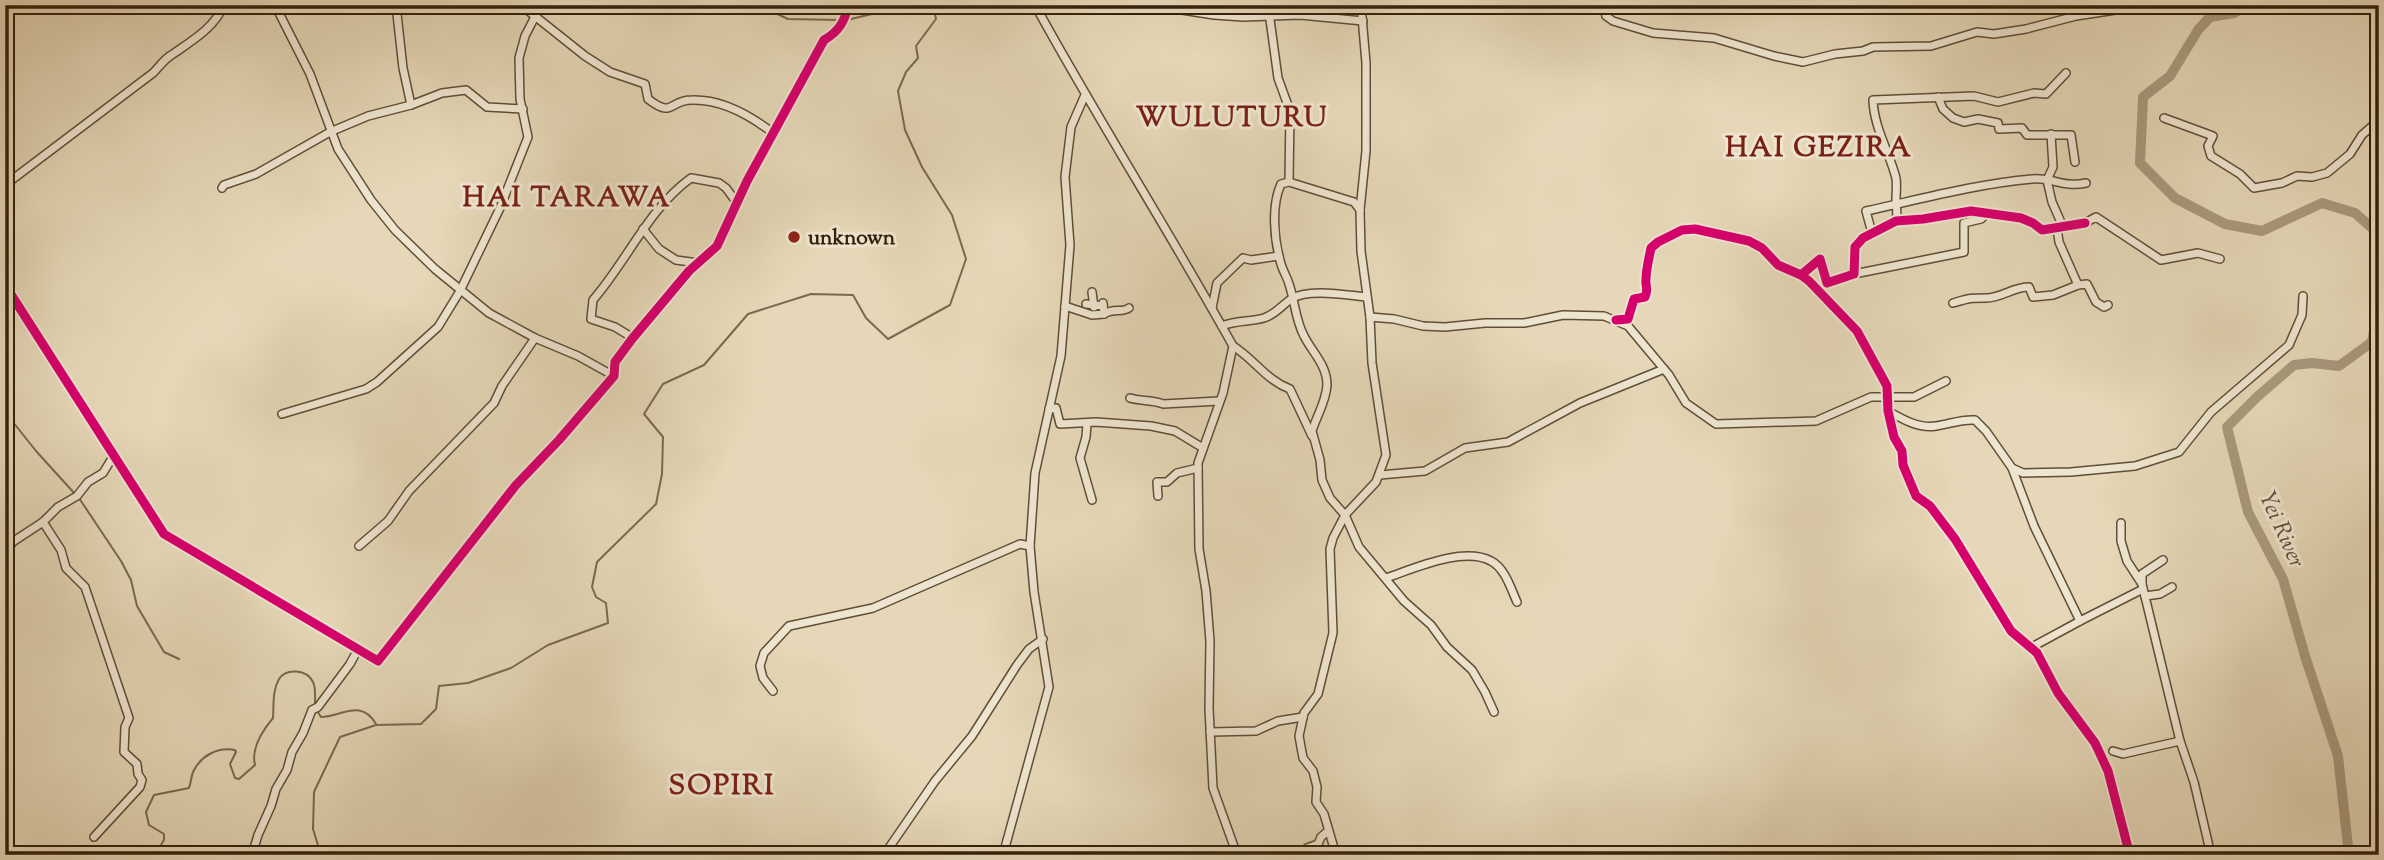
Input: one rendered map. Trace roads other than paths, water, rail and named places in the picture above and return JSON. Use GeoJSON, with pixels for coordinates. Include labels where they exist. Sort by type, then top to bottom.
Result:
{"type":"FeatureCollection","features":[{"type":"Feature","properties":{"kind":"street"},"geometry":{"type":"LineString","coordinates":[[5,185],[210,27],[216,22],[224,5]]}},
{"type":"Feature","properties":{"kind":"street"},"geometry":{"type":"LineString","coordinates":[[275,5],[310,74],[338,149],[395,230],[460,290],[497,318],[614,376]]}},
{"type":"Feature","properties":{"kind":"street"},"geometry":{"type":"LineString","coordinates":[[396,5],[403,68],[411,105]]}},
{"type":"Feature","properties":{"kind":"street"},"geometry":{"type":"LineString","coordinates":[[521,5],[562,40],[610,72],[645,84],[648,99],[660,108],[666,110],[692,100],[723,105],[750,117],[773,133]]}},
{"type":"Feature","properties":{"kind":"street"},"geometry":{"type":"LineString","coordinates":[[282,414],[366,389],[438,327],[488,236],[528,137],[519,88],[519,58],[525,36],[541,5]]}},
{"type":"Feature","properties":{"kind":"street"},"geometry":{"type":"LineString","coordinates":[[5,285],[164,534],[378,661],[516,485],[614,376],[615,362],[633,338],[698,263],[717,246],[773,133],[824,40],[834,34],[846,20],[849,5]]}},
{"type":"Feature","properties":{"kind":"street"},"geometry":{"type":"LineString","coordinates":[[1035,5],[1233,345],[1252,359],[1270,380],[1290,389],[1313,438],[1320,460],[1322,480],[1330,498],[1345,515],[1359,547],[1404,601],[1431,625],[1447,647],[1472,670],[1494,712]]}},
{"type":"Feature","properties":{"kind":"street"},"geometry":{"type":"LineString","coordinates":[[1150,5],[1213,15],[1300,15],[1363,21]]}},
{"type":"Feature","properties":{"kind":"street"},"geometry":{"type":"LineString","coordinates":[[1268,5],[1278,78],[1290,111],[1289,182]]}},
{"type":"Feature","properties":{"kind":"street"},"geometry":{"type":"LineString","coordinates":[[1336,855],[1324,814],[1316,802],[1317,787],[1313,771],[1303,758],[1299,736],[1303,717],[1318,694],[1334,633],[1330,549],[1333,538],[1345,515],[1376,482],[1385,455],[1372,363],[1370,317],[1361,251],[1360,210],[1366,151],[1366,63],[1361,5]]}},
{"type":"Feature","properties":{"kind":"street"},"geometry":{"type":"LineString","coordinates":[[1604,5],[1606,16],[1613,21],[1653,33],[1714,37],[1803,62],[1873,47],[1931,46],[1977,32],[1994,34],[2026,29],[2076,16],[2135,7]]}},
{"type":"Feature","properties":{"kind":"street"},"geometry":{"type":"LineString","coordinates":[[1897,217],[1897,181],[1878,131],[1873,100],[1974,96],[1998,102],[2034,93],[2046,94],[2067,73]]}},
{"type":"Feature","properties":{"kind":"street"},"geometry":{"type":"LineString","coordinates":[[222,188],[263,170],[330,132],[368,116],[411,105],[442,93],[466,90],[487,107],[523,109]]}},
{"type":"Feature","properties":{"kind":"street"},"geometry":{"type":"LineString","coordinates":[[1003,855],[1049,687],[1034,592],[1030,546],[1035,473],[1061,356],[1070,245],[1065,177],[1070,127],[1085,95]]}},
{"type":"Feature","properties":{"kind":"street"},"geometry":{"type":"LineString","coordinates":[[1938,97],[1943,109],[1953,118],[1964,122],[1978,119],[1998,123],[1999,129],[2022,128],[2027,135],[2070,135],[2076,162]]}},
{"type":"Feature","properties":{"kind":"street"},"geometry":{"type":"LineString","coordinates":[[2164,118],[2213,136],[2208,146],[2211,156],[2240,174],[2255,188],[2282,183],[2297,176],[2312,177],[2327,173],[2350,154],[2362,135],[2379,120]]}},
{"type":"Feature","properties":{"kind":"street"},"geometry":{"type":"LineString","coordinates":[[2051,134],[2053,167],[2047,180],[2060,227],[2059,242],[2078,285]]}},
{"type":"Feature","properties":{"kind":"street"},"geometry":{"type":"LineString","coordinates":[[633,338],[615,327],[591,319],[590,316],[593,300],[650,219],[675,194],[680,184],[691,178],[719,183],[737,202]]}},
{"type":"Feature","properties":{"kind":"street"},"geometry":{"type":"LineString","coordinates":[[1872,233],[1866,211],[1895,204],[1996,183],[2041,179],[2071,186],[2086,183]]}},
{"type":"Feature","properties":{"kind":"street"},"geometry":{"type":"LineString","coordinates":[[1313,438],[1312,428],[1323,409],[1327,384],[1324,367],[1303,335],[1279,256],[1275,198],[1282,184],[1289,182],[1354,202],[1360,210]]}},
{"type":"Feature","properties":{"kind":"street"},"geometry":{"type":"LineString","coordinates":[[1854,274],[1855,247],[1863,238],[1897,217],[1909,220],[1971,211],[2021,218],[2042,230],[2085,223],[2096,217],[2161,260],[2198,253],[2220,259]]}},
{"type":"Feature","properties":{"kind":"street"},"geometry":{"type":"LineString","coordinates":[[1801,275],[1820,259],[1827,283],[1854,274],[1964,252],[1964,223],[1981,219],[1987,214]]}},
{"type":"Feature","properties":{"kind":"street"},"geometry":{"type":"LineString","coordinates":[[643,229],[661,251],[676,260],[698,263]]}},
{"type":"Feature","properties":{"kind":"street"},"geometry":{"type":"LineString","coordinates":[[1616,320],[1628,319],[1634,299],[1645,297],[1648,291],[1645,275],[1649,269],[1651,248],[1682,230],[1695,229],[1749,241],[1762,248],[1778,265],[1801,275],[1836,307],[1857,331],[1883,378],[1894,437],[1902,450],[1903,465],[1916,496],[1930,506],[1955,539],[2011,631],[2037,653],[2058,693],[2095,743],[2108,771],[2132,855]]}},
{"type":"Feature","properties":{"kind":"street"},"geometry":{"type":"LineString","coordinates":[[1212,308],[1217,283],[1243,258],[1251,260],[1279,256]]}},
{"type":"Feature","properties":{"kind":"street"},"geometry":{"type":"LineString","coordinates":[[1953,303],[1968,297],[1985,298],[2023,287],[2029,287],[2034,297],[2053,295],[2087,284],[2096,302],[2104,307],[2108,305]]}},
{"type":"Feature","properties":{"kind":"street"},"geometry":{"type":"LineString","coordinates":[[1092,292],[1090,305],[1112,309],[1129,308]]}},
{"type":"Feature","properties":{"kind":"street"},"geometry":{"type":"LineString","coordinates":[[1222,326],[1265,317],[1281,310],[1292,298],[1331,293],[1366,297]]}},
{"type":"Feature","properties":{"kind":"street"},"geometry":{"type":"LineString","coordinates":[[2013,471],[2071,472],[2136,466],[2179,452],[2211,412],[2290,345],[2302,315],[2303,296]]}},
{"type":"Feature","properties":{"kind":"street"},"geometry":{"type":"LineString","coordinates":[[1065,306],[1092,315],[1103,308]]}},
{"type":"Feature","properties":{"kind":"street"},"geometry":{"type":"LineString","coordinates":[[1370,317],[1445,327],[1524,323],[1578,314],[1604,316],[1628,326],[1664,369],[1686,403],[1716,424],[1816,421],[1871,397],[1914,397],[1946,381]]}},
{"type":"Feature","properties":{"kind":"street"},"geometry":{"type":"LineString","coordinates":[[359,546],[388,521],[409,491],[494,403],[502,386],[535,338]]}},
{"type":"Feature","properties":{"kind":"street"},"geometry":{"type":"LineString","coordinates":[[1233,345],[1220,401],[1198,468],[1199,549],[1210,641],[1209,708],[1213,788],[1237,855]]}},
{"type":"Feature","properties":{"kind":"street"},"geometry":{"type":"LineString","coordinates":[[1380,475],[1425,471],[1465,448],[1508,442],[1591,399],[1664,369]]}},
{"type":"Feature","properties":{"kind":"street"},"geometry":{"type":"LineString","coordinates":[[1130,398],[1163,404],[1220,401]]}},
{"type":"Feature","properties":{"kind":"street"},"geometry":{"type":"LineString","coordinates":[[1049,409],[1056,408],[1060,424],[1134,424],[1175,431],[1203,448]]}},
{"type":"Feature","properties":{"kind":"street"},"geometry":{"type":"LineString","coordinates":[[1888,411],[1908,422],[1933,427],[1956,421],[1975,420],[1986,431],[2013,471],[2034,526],[2080,621]]}},
{"type":"Feature","properties":{"kind":"street"},"geometry":{"type":"LineString","coordinates":[[1087,424],[1080,458],[1092,500]]}},
{"type":"Feature","properties":{"kind":"street"},"geometry":{"type":"LineString","coordinates":[[5,551],[58,507],[77,496],[88,482],[103,473],[115,458]]}},
{"type":"Feature","properties":{"kind":"street"},"geometry":{"type":"LineString","coordinates":[[1158,496],[1157,482],[1167,482],[1177,473],[1198,468]]}},
{"type":"Feature","properties":{"kind":"street"},"geometry":{"type":"LineString","coordinates":[[43,522],[61,550],[66,568],[85,587],[129,718],[125,727],[124,752],[137,764],[142,780],[140,787],[94,837]]}},
{"type":"Feature","properties":{"kind":"street"},"geometry":{"type":"LineString","coordinates":[[2121,523],[2121,541],[2127,561],[2143,590]]}},
{"type":"Feature","properties":{"kind":"street"},"geometry":{"type":"LineString","coordinates":[[773,691],[760,666],[764,653],[789,626],[873,608],[1020,544],[1030,546]]}},
{"type":"Feature","properties":{"kind":"street"},"geometry":{"type":"LineString","coordinates":[[1386,578],[1426,562],[1445,558],[1479,558],[1492,561],[1506,577],[1517,602]]}},
{"type":"Feature","properties":{"kind":"street"},"geometry":{"type":"LineString","coordinates":[[2163,560],[2142,574],[2143,590],[2211,855]]}},
{"type":"Feature","properties":{"kind":"street"},"geometry":{"type":"LineString","coordinates":[[2032,647],[2143,590],[2160,594],[2172,587]]}},
{"type":"Feature","properties":{"kind":"street"},"geometry":{"type":"LineString","coordinates":[[884,855],[935,781],[972,737],[1017,665],[1030,649],[1043,639]]}},
{"type":"Feature","properties":{"kind":"street"},"geometry":{"type":"LineString","coordinates":[[252,855],[276,789],[287,770],[292,752],[312,710],[340,677],[358,649]]}},
{"type":"Feature","properties":{"kind":"street"},"geometry":{"type":"LineString","coordinates":[[1210,732],[1256,731],[1278,721],[1303,717]]}},
{"type":"Feature","properties":{"kind":"street"},"geometry":{"type":"LineString","coordinates":[[2113,751],[2123,754],[2180,741]]}},
{"type":"Feature","properties":{"kind":"street"},"geometry":{"type":"LineString","coordinates":[[1302,855],[1307,848],[1318,844],[1328,831]]}},
{"type":"Feature","properties":{"kind":"waterway"},"geometry":{"type":"LineString","coordinates":[[758,5],[788,19],[841,20]]}},
{"type":"Feature","properties":{"kind":"waterway"},"geometry":{"type":"LineString","coordinates":[[847,20],[909,5]]}},
{"type":"Feature","properties":{"kind":"waterway"},"geometry":{"type":"LineString","coordinates":[[321,855],[313,829],[314,792],[340,737],[376,725],[421,724],[436,709],[439,686],[468,683],[511,668],[548,645],[608,623],[606,603],[596,597],[592,587],[597,562],[656,504],[662,474],[663,437],[644,414],[663,384],[704,365],[748,314],[811,294],[853,295],[866,318],[888,339],[950,305],[966,259],[952,215],[922,167],[905,130],[898,91],[906,72],[918,58],[916,46],[936,19],[933,5]]}},
{"type":"Feature","properties":{"kind":"waterway","name":"Yei River"},"geometry":{"type":"LineString","coordinates":[[2247,5],[2234,13],[2210,17],[2198,30],[2170,76],[2143,97],[2140,163],[2175,198],[2225,224],[2262,231],[2322,203],[2355,213],[2379,234]]}},
{"type":"Feature","properties":{"kind":"waterway","name":"Yei River"},"geometry":{"type":"LineString","coordinates":[[2349,855],[2338,756],[2283,579],[2248,512],[2227,427],[2294,365],[2312,363],[2339,366],[2372,342],[2379,305]]}},
{"type":"Feature","properties":{"kind":"waterway"},"geometry":{"type":"LineString","coordinates":[[5,412],[75,494]]}},
{"type":"Feature","properties":{"kind":"waterway"},"geometry":{"type":"LineString","coordinates":[[79,498],[121,561],[131,580],[137,606],[164,652],[179,659]]}},
{"type":"Feature","properties":{"kind":"waterway"},"geometry":{"type":"LineString","coordinates":[[155,855],[164,840],[164,834],[149,825],[146,812],[154,795],[189,788],[196,766],[216,751],[235,750],[230,764],[235,778],[239,779],[255,765],[256,746],[273,718],[274,693],[282,675],[291,672],[306,674],[315,687],[315,704]]}},
{"type":"Feature","properties":{"kind":"waterway"},"geometry":{"type":"LineString","coordinates":[[316,709],[321,717],[357,710],[370,716],[376,724]]}},
{"type":"Feature","properties":{"kind":"place","name":"unknown"},"geometry":{"type":"Point","coordinates":[794,237]}},
{"type":"Feature","properties":{"kind":"district","name":"WULUTURU"},"geometry":{"type":"Point","coordinates":[1232,116]}},
{"type":"Feature","properties":{"kind":"district","name":"HAI GEZIRA"},"geometry":{"type":"Point","coordinates":[1819,146]}},
{"type":"Feature","properties":{"kind":"district","name":"HAI TARAWA"},"geometry":{"type":"Point","coordinates":[567,196]}},
{"type":"Feature","properties":{"kind":"district","name":"SOPIRI"},"geometry":{"type":"Point","coordinates":[722,784]}}]}
